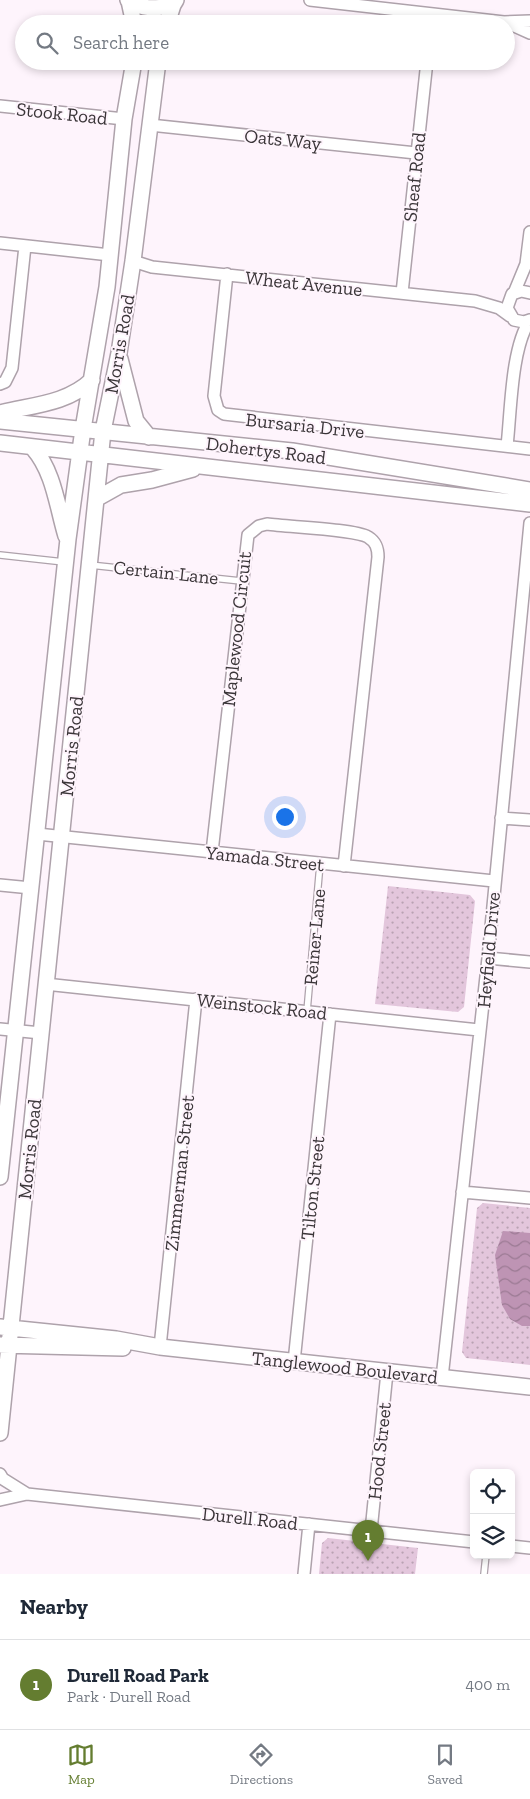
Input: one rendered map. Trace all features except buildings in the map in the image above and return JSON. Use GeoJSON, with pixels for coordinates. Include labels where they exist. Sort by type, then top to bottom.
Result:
{"type":"FeatureCollection","features":[{"type":"Feature","properties":{"kind":"street"},"geometry":{"type":"LineString","coordinates":[[129,0],[143,7],[154,8],[175,2]]}},
{"type":"Feature","properties":{"kind":"street"},"geometry":{"type":"LineString","coordinates":[[129,0],[132,15]]}},
{"type":"Feature","properties":{"kind":"street"},"geometry":{"type":"LineString","coordinates":[[310,0],[406,15]]}},
{"type":"Feature","properties":{"kind":"street"},"geometry":{"type":"LineString","coordinates":[[170,15],[175,2]]}},
{"type":"Feature","properties":{"kind":"street"},"geometry":{"type":"LineString","coordinates":[[515,22],[530,21]]}},
{"type":"Feature","properties":{"kind":"street"},"geometry":{"type":"LineString","coordinates":[[515,27],[530,33]]}},
{"type":"Feature","properties":{"kind":"street","name":"Morris Road"},"geometry":{"type":"LineString","coordinates":[[0,1177],[68,539],[110,255],[124,119],[132,70]]}},
{"type":"Feature","properties":{"kind":"street","name":"Morris Road"},"geometry":{"type":"LineString","coordinates":[[0,1433],[6,1327],[41,1033],[103,431],[119,353],[133,261],[157,70]]}},
{"type":"Feature","properties":{"kind":"street","name":"Sheaf Road"},"geometry":{"type":"LineString","coordinates":[[402,293],[426,70]]}},
{"type":"Feature","properties":{"kind":"street","name":"Stook Road"},"geometry":{"type":"LineString","coordinates":[[0,106],[124,119]]}},
{"type":"Feature","properties":{"kind":"street","name":"Oats Way"},"geometry":{"type":"LineString","coordinates":[[150,125],[416,153]]}},
{"type":"Feature","properties":{"kind":"street"},"geometry":{"type":"LineString","coordinates":[[517,353],[507,303],[526,264],[530,232]]}},
{"type":"Feature","properties":{"kind":"street"},"geometry":{"type":"LineString","coordinates":[[0,244],[110,255],[133,261]]}},
{"type":"Feature","properties":{"kind":"street"},"geometry":{"type":"LineString","coordinates":[[0,384],[5,382],[12,368],[26,246]]}},
{"type":"Feature","properties":{"kind":"street","name":"Wheat Avenue"},"geometry":{"type":"LineString","coordinates":[[133,261],[152,267],[475,301],[498,308],[511,317]]}},
{"type":"Feature","properties":{"kind":"street"},"geometry":{"type":"LineString","coordinates":[[526,264],[530,284]]}},
{"type":"Feature","properties":{"kind":"street","name":"Bursaria Drive"},"geometry":{"type":"LineString","coordinates":[[227,274],[214,396],[218,410],[224,414],[530,449]]}},
{"type":"Feature","properties":{"kind":"street","name":"Wheat Avenue"},"geometry":{"type":"LineString","coordinates":[[475,301],[521,291],[530,293]]}},
{"type":"Feature","properties":{"kind":"street"},"geometry":{"type":"LineString","coordinates":[[511,317],[519,322],[530,320]]}},
{"type":"Feature","properties":{"kind":"street"},"geometry":{"type":"LineString","coordinates":[[507,446],[517,353],[521,338],[530,320]]}},
{"type":"Feature","properties":{"kind":"street"},"geometry":{"type":"LineString","coordinates":[[119,353],[136,421],[149,437]]}},
{"type":"Feature","properties":{"kind":"street"},"geometry":{"type":"LineString","coordinates":[[0,413],[63,400],[81,390],[92,380]]}},
{"type":"Feature","properties":{"kind":"street","name":"Dohertys Road"},"geometry":{"type":"LineString","coordinates":[[0,421],[292,451],[530,490]]}},
{"type":"Feature","properties":{"kind":"street","name":"Dohertys Road"},"geometry":{"type":"LineString","coordinates":[[0,443],[530,504]]}},
{"type":"Feature","properties":{"kind":"street"},"geometry":{"type":"LineString","coordinates":[[34,448],[44,460],[50,472],[68,539]]}},
{"type":"Feature","properties":{"kind":"street"},"geometry":{"type":"LineString","coordinates":[[96,499],[106,491],[121,485],[152,480],[200,467]]}},
{"type":"Feature","properties":{"kind":"street","name":"Heyfield Drive"},"geometry":{"type":"LineString","coordinates":[[442,1378],[488,958],[530,523]]}},
{"type":"Feature","properties":{"kind":"street","name":"Maplewood Circuit"},"geometry":{"type":"LineString","coordinates":[[212,852],[245,542],[248,535],[259,526],[267,524],[359,534],[373,541],[378,548],[344,866]]}},
{"type":"Feature","properties":{"kind":"street"},"geometry":{"type":"LineString","coordinates":[[501,818],[530,820]]}},
{"type":"Feature","properties":{"kind":"street","name":"Yamada Street"},"geometry":{"type":"LineString","coordinates":[[37,834],[494,881]]}},
{"type":"Feature","properties":{"kind":"street"},"geometry":{"type":"LineString","coordinates":[[0,885],[31,888]]}},
{"type":"Feature","properties":{"kind":"street"},"geometry":{"type":"LineString","coordinates":[[488,958],[530,962]]}},
{"type":"Feature","properties":{"kind":"street","name":"Weinstock Road"},"geometry":{"type":"LineString","coordinates":[[45,984],[479,1030]]}},
{"type":"Feature","properties":{"kind":"street","name":"Zimmerman Street"},"geometry":{"type":"LineString","coordinates":[[160,1347],[196,999]]}},
{"type":"Feature","properties":{"kind":"street","name":"Tilton Street"},"geometry":{"type":"LineString","coordinates":[[294,1362],[330,1014]]}},
{"type":"Feature","properties":{"kind":"street"},"geometry":{"type":"LineString","coordinates":[[0,1029],[41,1033]]}},
{"type":"Feature","properties":{"kind":"street"},"geometry":{"type":"LineString","coordinates":[[462,1192],[530,1198]]}},
{"type":"Feature","properties":{"kind":"street","name":"Tanglewood Boulevard"},"geometry":{"type":"LineString","coordinates":[[6,1327],[116,1339],[160,1347],[530,1387]]}},
{"type":"Feature","properties":{"kind":"street","name":"Tanglewood Boulevard"},"geometry":{"type":"LineString","coordinates":[[5,1345],[100,1348],[160,1347]]}},
{"type":"Feature","properties":{"kind":"street","name":"Hood Street"},"geometry":{"type":"LineString","coordinates":[[371,1531],[387,1372]]}},
{"type":"Feature","properties":{"kind":"street","name":"Durell Road"},"geometry":{"type":"LineString","coordinates":[[0,1474],[3,1479],[27,1494]]}},
{"type":"Feature","properties":{"kind":"street","name":"Durell Road"},"geometry":{"type":"LineString","coordinates":[[0,1500],[27,1494],[470,1542]]}},
{"type":"Feature","properties":{"kind":"street"},"geometry":{"type":"LineString","coordinates":[[304,1574],[309,1524]]}},
{"type":"Feature","properties":{"kind":"street"},"geometry":{"type":"LineString","coordinates":[[515,1546],[530,1548]]}},
{"type":"Feature","properties":{"kind":"lane"},"geometry":{"type":"LineString","coordinates":[[0,554],[66,562]]}},
{"type":"Feature","properties":{"kind":"lane","name":"Certain Lane"},"geometry":{"type":"LineString","coordinates":[[90,564],[241,581]]}},
{"type":"Feature","properties":{"kind":"lane","name":"Reiner Lane"},"geometry":{"type":"LineString","coordinates":[[307,1011],[320,864]]}},
{"type":"Feature","properties":{"kind":"lane"},"geometry":{"type":"LineString","coordinates":[[484,1574],[486,1559]]}},
{"type":"Feature","properties":{"kind":"shaded area"},"geometry":{"type":"Polygon","coordinates":[[[388,886],[470,895],[475,901],[464,1007],[458,1012],[375,1004],[388,886]]]}},
{"type":"Feature","properties":{"kind":"shaded area"},"geometry":{"type":"Polygon","coordinates":[[[483,1203],[530,1208],[530,1365],[466,1358],[462,1352],[477,1208],[483,1203]]]}},
{"type":"Feature","properties":{"kind":"shaded area"},"geometry":{"type":"Polygon","coordinates":[[[328,1538],[418,1548],[415,1574],[319,1574],[322,1543],[328,1538]]]}},
{"type":"Feature","properties":{"kind":"water"},"geometry":{"type":"Polygon","coordinates":[[[503,1231],[530,1233],[530,1326],[522,1326],[510,1319],[502,1305],[495,1255],[503,1231]]]}},
{"type":"Feature","properties":{"kind":"place","name":"Durell Road Park"},"geometry":{"type":"Point","coordinates":[368,1561]}}]}
